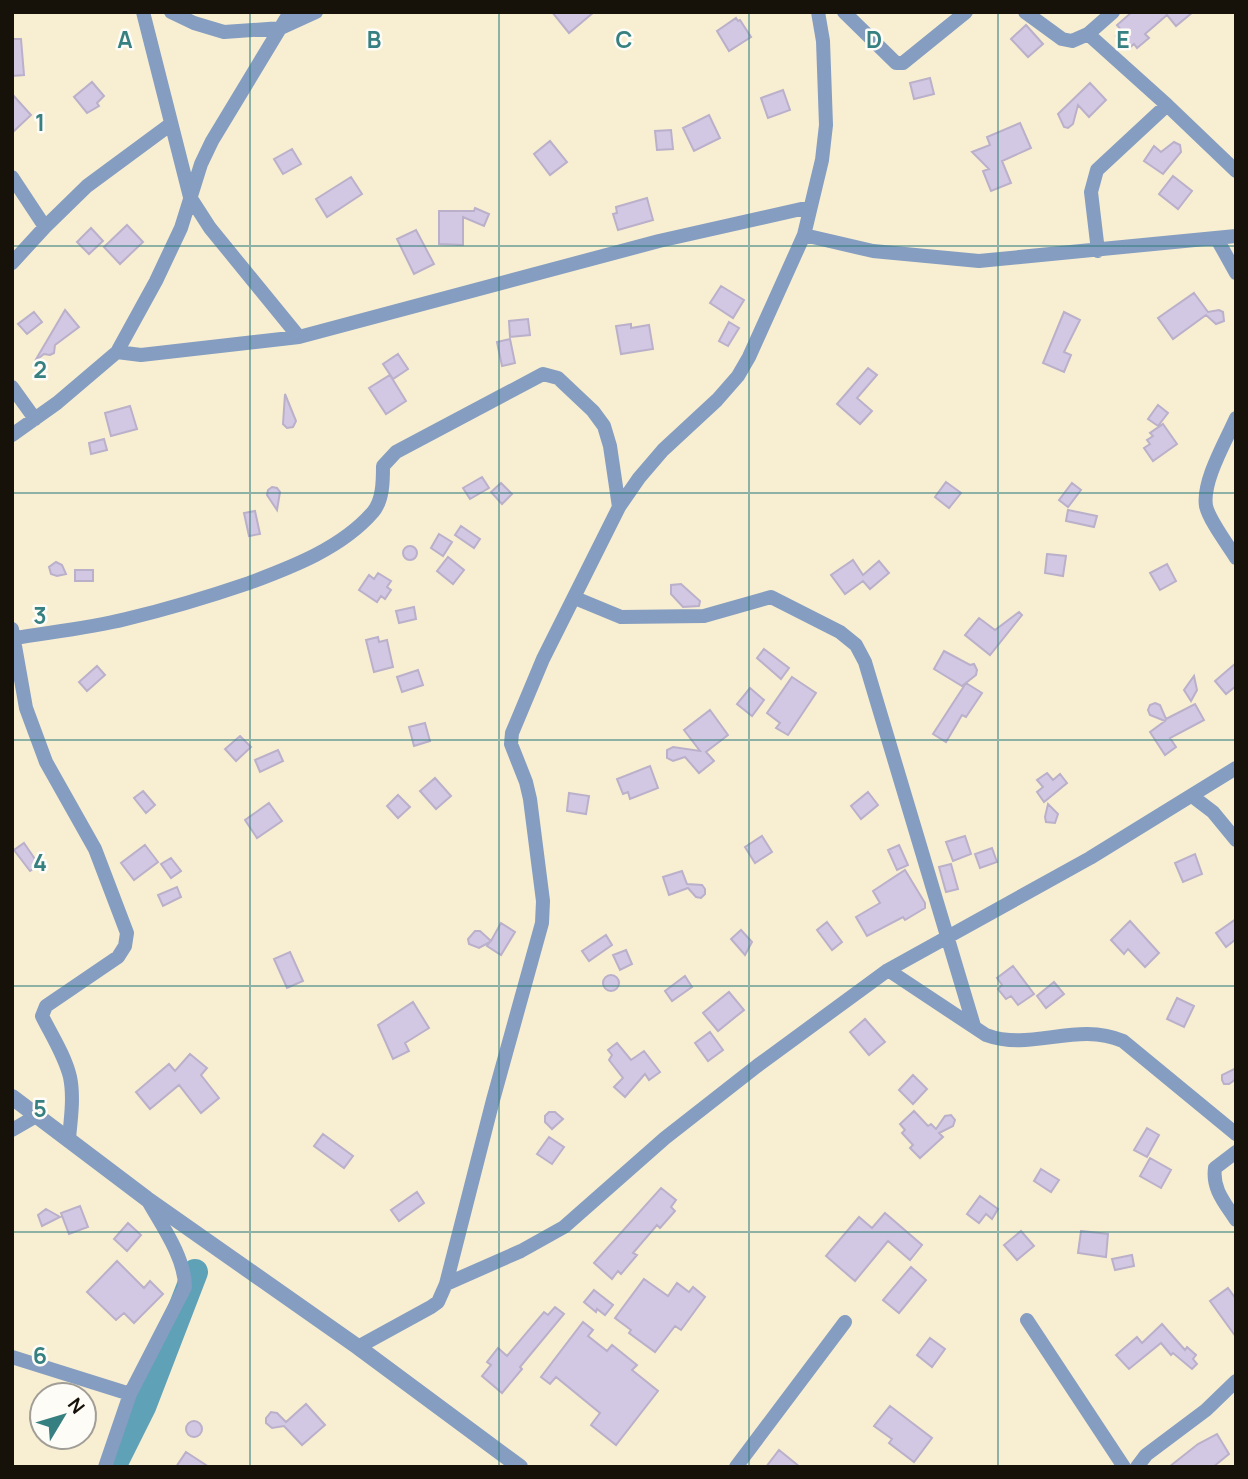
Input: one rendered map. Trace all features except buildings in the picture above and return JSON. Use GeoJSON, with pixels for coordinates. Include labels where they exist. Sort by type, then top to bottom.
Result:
{"type":"FeatureCollection","features":[{"type":"Feature","properties":{"kind":"street"},"geometry":{"type":"LineString","coordinates":[[143,12],[190,197],[210,228],[299,337]]}},
{"type":"Feature","properties":{"kind":"street"},"geometry":{"type":"LineString","coordinates":[[171,12],[194,23],[225,32],[281,29],[316,12]]}},
{"type":"Feature","properties":{"kind":"street"},"geometry":{"type":"LineString","coordinates":[[12,435],[117,352],[181,228],[201,164],[212,141],[290,12]]}},
{"type":"Feature","properties":{"kind":"street"},"geometry":{"type":"LineString","coordinates":[[358,1347],[438,1302],[446,1284],[492,1100],[541,923],[543,901],[530,799],[511,744],[512,733],[543,659],[619,507],[663,450],[717,400],[738,376],[804,235],[822,160],[826,125],[824,52],[818,12]]}},
{"type":"Feature","properties":{"kind":"street"},"geometry":{"type":"LineString","coordinates":[[844,12],[896,63],[903,63],[966,12]]}},
{"type":"Feature","properties":{"kind":"street"},"geometry":{"type":"LineString","coordinates":[[1025,12],[1062,39],[1072,41],[1088,34],[1113,12]]}},
{"type":"Feature","properties":{"kind":"street"},"geometry":{"type":"LineString","coordinates":[[1088,34],[1167,104],[1236,172]]}},
{"type":"Feature","properties":{"kind":"street"},"geometry":{"type":"LineString","coordinates":[[1098,251],[1091,192],[1097,170],[1167,104]]}},
{"type":"Feature","properties":{"kind":"street"},"geometry":{"type":"LineString","coordinates":[[12,264],[87,186],[171,124]]}},
{"type":"Feature","properties":{"kind":"street"},"geometry":{"type":"LineString","coordinates":[[12,177],[45,227]]}},
{"type":"Feature","properties":{"kind":"street"},"geometry":{"type":"LineString","coordinates":[[117,352],[141,355],[299,337],[660,241],[810,207]]}},
{"type":"Feature","properties":{"kind":"street"},"geometry":{"type":"LineString","coordinates":[[804,235],[873,251],[979,261],[1236,236]]}},
{"type":"Feature","properties":{"kind":"street"},"geometry":{"type":"LineString","coordinates":[[1217,239],[1236,273]]}},
{"type":"Feature","properties":{"kind":"street"},"geometry":{"type":"LineString","coordinates":[[69,1138],[72,1107],[70,1078],[43,1016],[46,1006],[118,957],[125,946],[127,933],[95,849],[46,762],[26,708],[14,633],[124,620],[206,597],[292,568],[323,551],[374,511],[382,488],[383,466],[396,452],[542,374],[558,378],[593,411],[604,426],[610,446],[619,507]]}},
{"type":"Feature","properties":{"kind":"street"},"geometry":{"type":"LineString","coordinates":[[12,387],[35,419]]}},
{"type":"Feature","properties":{"kind":"street"},"geometry":{"type":"LineString","coordinates":[[1236,418],[1210,476],[1206,493],[1206,508],[1236,558]]}},
{"type":"Feature","properties":{"kind":"street"},"geometry":{"type":"LineString","coordinates":[[575,598],[621,617],[704,616],[771,597],[840,632],[856,645],[865,662],[974,1026]]}},
{"type":"Feature","properties":{"kind":"street"},"geometry":{"type":"LineString","coordinates":[[446,1284],[509,1256],[564,1227],[675,1130],[795,1037],[888,970],[1090,859],[1236,768]]}},
{"type":"Feature","properties":{"kind":"street"},"geometry":{"type":"LineString","coordinates":[[1192,796],[1213,812],[1236,840]]}},
{"type":"Feature","properties":{"kind":"street"},"geometry":{"type":"LineString","coordinates":[[888,970],[986,1035],[1001,1040],[1017,1042],[1080,1033],[1115,1037],[1236,1134]]}},
{"type":"Feature","properties":{"kind":"street"},"geometry":{"type":"LineString","coordinates":[[12,1097],[147,1199],[358,1347],[520,1467]]}},
{"type":"Feature","properties":{"kind":"street"},"geometry":{"type":"LineString","coordinates":[[12,1130],[38,1115]]}},
{"type":"Feature","properties":{"kind":"street"},"geometry":{"type":"LineString","coordinates":[[1236,1152],[1215,1168],[1213,1178],[1216,1189],[1236,1220]]}},
{"type":"Feature","properties":{"kind":"street"},"geometry":{"type":"LineString","coordinates":[[105,1467],[130,1394],[185,1287],[185,1275],[177,1256],[147,1199]]}},
{"type":"Feature","properties":{"kind":"street"},"geometry":{"type":"LineString","coordinates":[[1027,1320],[1124,1467]]}},
{"type":"Feature","properties":{"kind":"street"},"geometry":{"type":"LineString","coordinates":[[736,1467],[845,1322]]}},
{"type":"Feature","properties":{"kind":"street"},"geometry":{"type":"LineString","coordinates":[[12,1357],[130,1394]]}},
{"type":"Feature","properties":{"kind":"street"},"geometry":{"type":"LineString","coordinates":[[1137,1467],[1146,1455],[1206,1410],[1236,1381]]}},
{"type":"Feature","properties":{"kind":"waterway"},"geometry":{"type":"LineString","coordinates":[[113,1467],[143,1407],[195,1272]]}}]}
